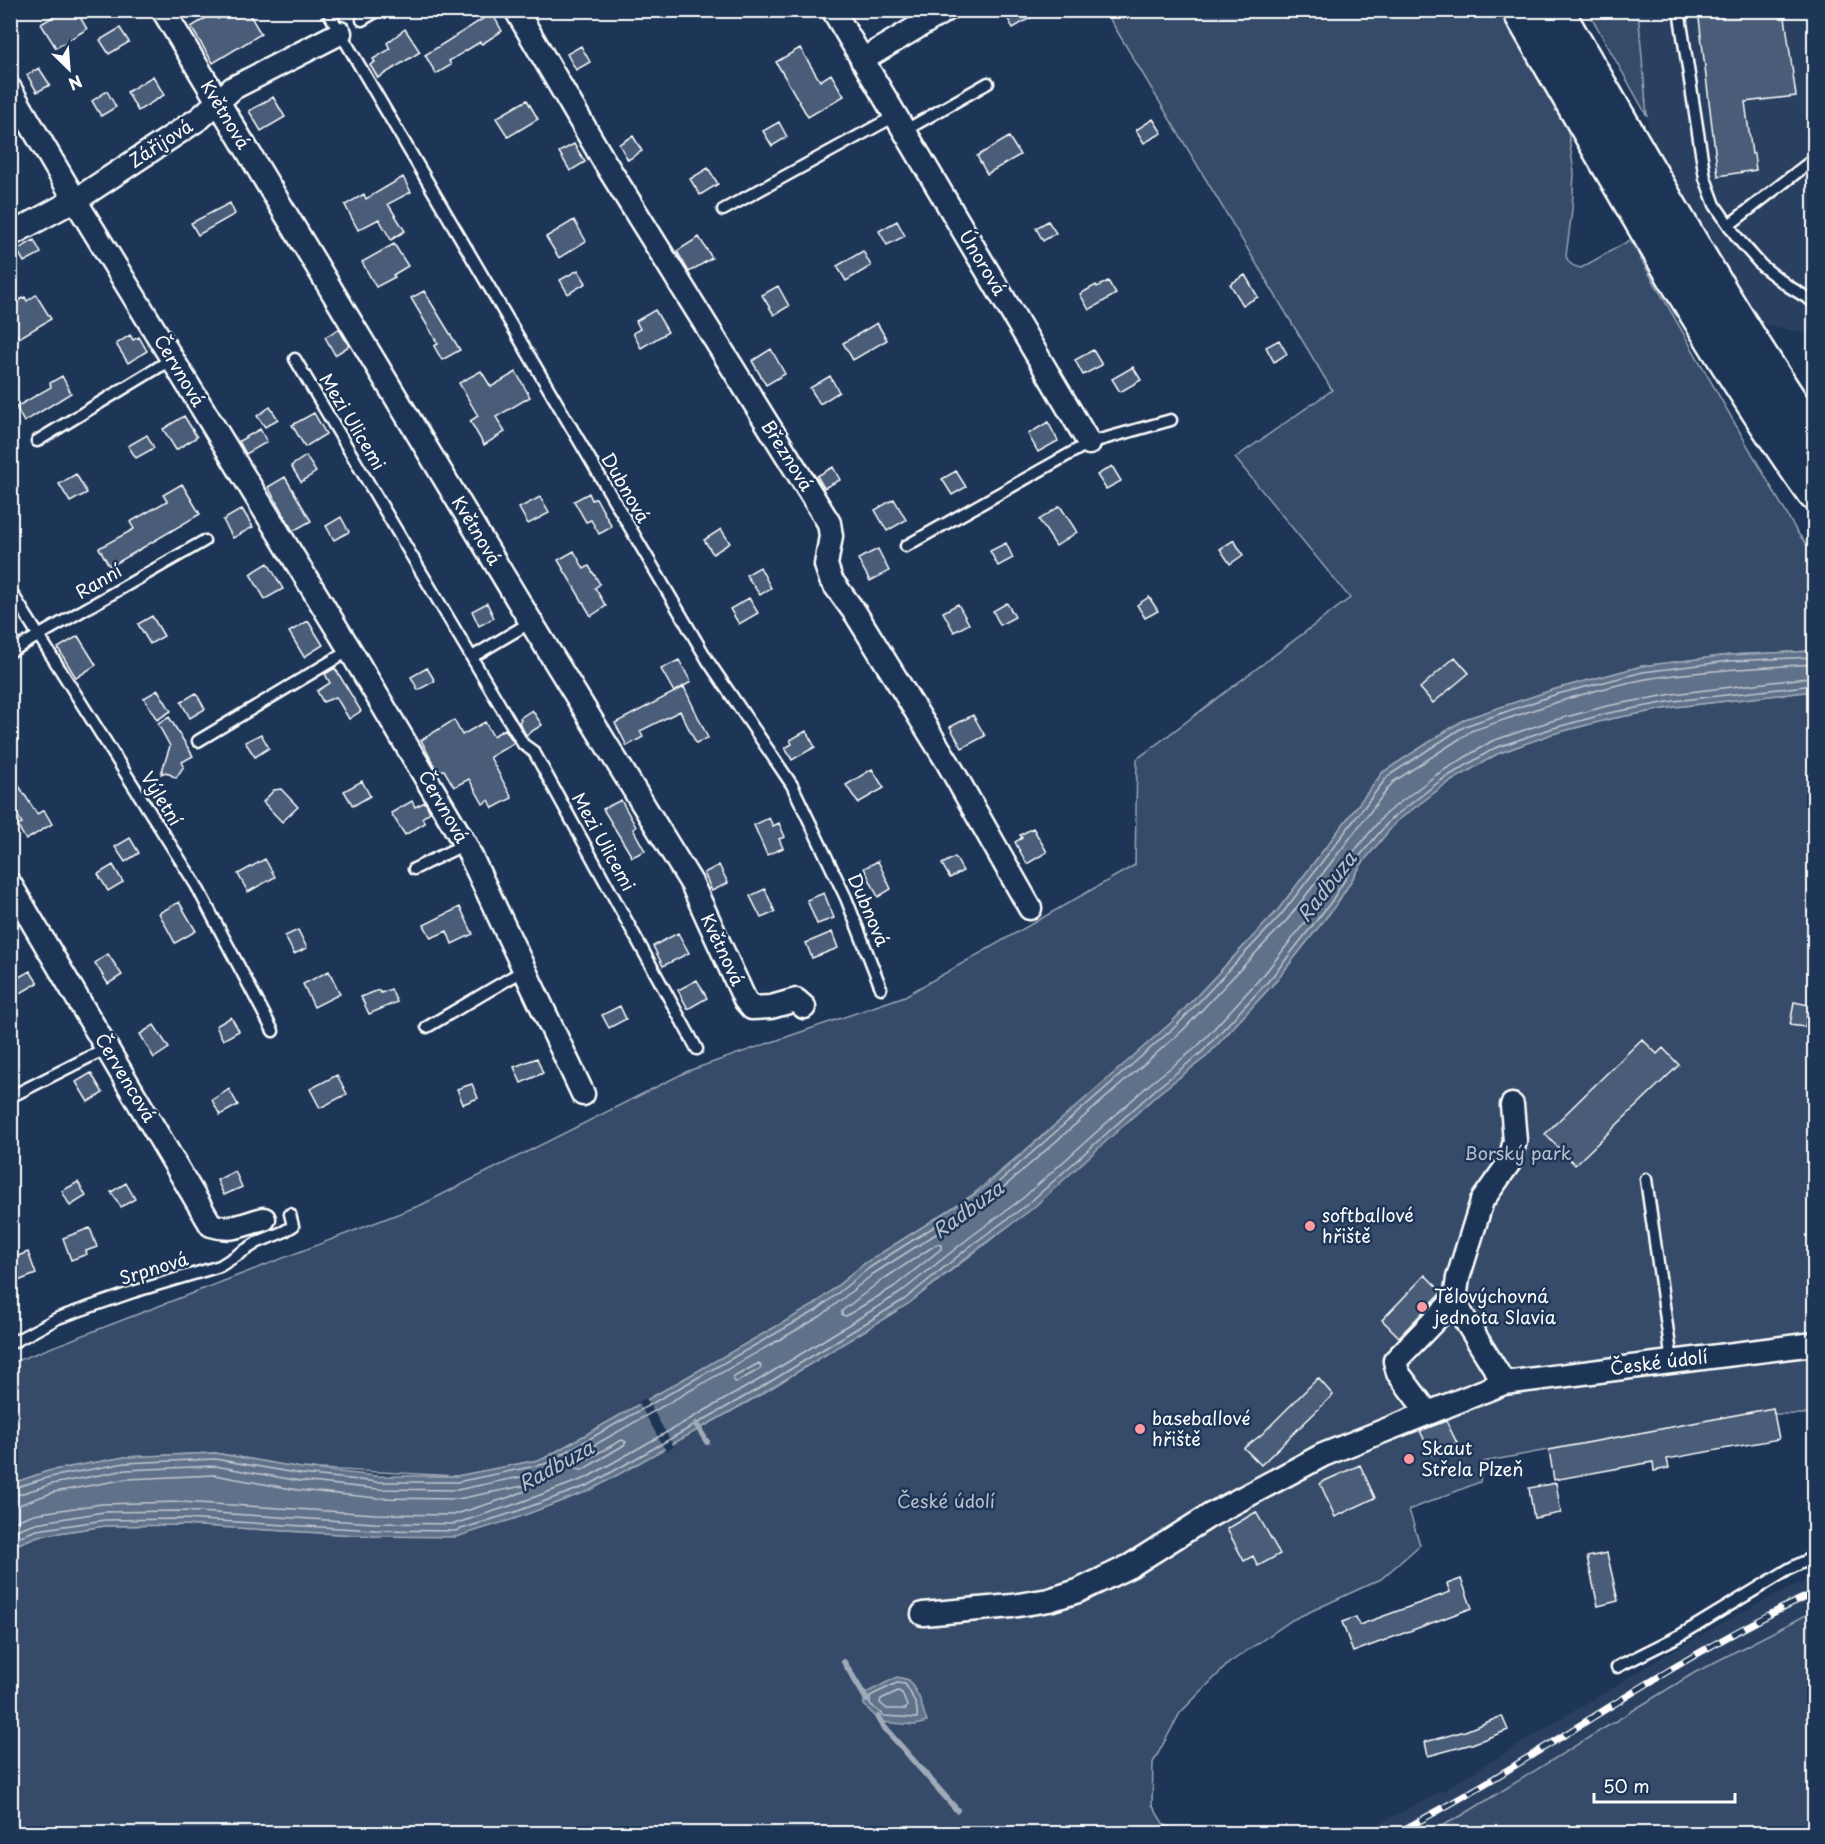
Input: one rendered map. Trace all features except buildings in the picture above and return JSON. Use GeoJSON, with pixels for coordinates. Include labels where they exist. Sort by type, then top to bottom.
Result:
{"type":"FeatureCollection","features":[{"type":"Feature","properties":{"kind":"highway"},"geometry":{"type":"LineString","coordinates":[[1519,10],[1641,222],[1774,436],[1815,493]]}},
{"type":"Feature","properties":{"kind":"highway"},"geometry":{"type":"LineString","coordinates":[[1556,10],[1679,224],[1747,335],[1815,437]]}},
{"type":"Feature","properties":{"kind":"street","name":"Květnová"},"geometry":{"type":"LineString","coordinates":[[162,10],[531,622],[692,884],[745,1000],[752,1008],[796,1000],[804,1008]]}},
{"type":"Feature","properties":{"kind":"street","name":"Březnová"},"geometry":{"type":"LineString","coordinates":[[516,10],[604,161],[829,523],[831,536],[826,565],[831,580],[855,614],[948,763],[1030,908]]}},
{"type":"Feature","properties":{"kind":"street","name":"Únorová"},"geometry":{"type":"LineString","coordinates":[[833,10],[1089,442]]}},
{"type":"Feature","properties":{"kind":"street"},"geometry":{"type":"LineString","coordinates":[[862,60],[946,10]]}},
{"type":"Feature","properties":{"kind":"street","name":"Zářijová"},"geometry":{"type":"LineString","coordinates":[[10,235],[75,200],[200,118],[233,88],[340,33]]}},
{"type":"Feature","properties":{"kind":"street","name":"Červnová"},"geometry":{"type":"LineString","coordinates":[[10,89],[465,844],[583,1094]]}},
{"type":"Feature","properties":{"kind":"street","name":"Červencová"},"geometry":{"type":"LineString","coordinates":[[10,884],[212,1225],[233,1229],[264,1219]]}},
{"type":"Feature","properties":{"kind":"street"},"geometry":{"type":"LineString","coordinates":[[1504,1383],[1462,1315],[1455,1299],[1458,1278],[1482,1201],[1509,1163],[1515,1141],[1512,1105]]}},
{"type":"Feature","properties":{"kind":"street"},"geometry":{"type":"LineString","coordinates":[[1428,1413],[1398,1373],[1395,1361],[1455,1299]]}},
{"type":"Feature","properties":{"kind":"street","name":"České údolí"},"geometry":{"type":"LineString","coordinates":[[923,1614],[1012,1606],[1049,1600],[1078,1591],[1130,1566],[1209,1516],[1323,1455],[1504,1383],[1815,1344]]}},
{"type":"Feature","properties":{"kind":"lane","name":"Dubnová"},"geometry":{"type":"LineString","coordinates":[[327,10],[702,651],[792,785],[846,897],[881,988]]}},
{"type":"Feature","properties":{"kind":"lane"},"geometry":{"type":"LineString","coordinates":[[362,20],[379,10]]}},
{"type":"Feature","properties":{"kind":"lane"},"geometry":{"type":"LineString","coordinates":[[1679,10],[1705,178],[1715,205],[1739,240],[1762,266],[1788,286],[1815,302]]}},
{"type":"Feature","properties":{"kind":"lane"},"geometry":{"type":"LineString","coordinates":[[723,210],[988,83]]}},
{"type":"Feature","properties":{"kind":"lane"},"geometry":{"type":"LineString","coordinates":[[1729,225],[1815,159]]}},
{"type":"Feature","properties":{"kind":"lane"},"geometry":{"type":"LineString","coordinates":[[37,441],[172,358]]}},
{"type":"Feature","properties":{"kind":"lane","name":"Mezi Ulicemi"},"geometry":{"type":"LineString","coordinates":[[295,359],[523,744],[534,752],[697,1049]]}},
{"type":"Feature","properties":{"kind":"lane"},"geometry":{"type":"LineString","coordinates":[[906,546],[1089,442],[1171,420]]}},
{"type":"Feature","properties":{"kind":"lane","name":"Ranní"},"geometry":{"type":"LineString","coordinates":[[10,652],[204,541]]}},
{"type":"Feature","properties":{"kind":"lane","name":"Výletní"},"geometry":{"type":"LineString","coordinates":[[10,590],[196,885],[273,1031]]}},
{"type":"Feature","properties":{"kind":"lane"},"geometry":{"type":"LineString","coordinates":[[472,657],[531,622]]}},
{"type":"Feature","properties":{"kind":"lane"},"geometry":{"type":"LineString","coordinates":[[198,741],[350,650]]}},
{"type":"Feature","properties":{"kind":"lane"},"geometry":{"type":"LineString","coordinates":[[414,869],[465,844]]}},
{"type":"Feature","properties":{"kind":"lane"},"geometry":{"type":"LineString","coordinates":[[427,1027],[524,970]]}},
{"type":"Feature","properties":{"kind":"lane"},"geometry":{"type":"LineString","coordinates":[[14,1095],[107,1048]]}},
{"type":"Feature","properties":{"kind":"lane"},"geometry":{"type":"LineString","coordinates":[[1646,1179],[1672,1361]]}},
{"type":"Feature","properties":{"kind":"lane","name":"Srpnová"},"geometry":{"type":"LineString","coordinates":[[10,1344],[58,1318],[133,1292],[220,1266],[258,1242],[293,1226],[290,1214]]}},
{"type":"Feature","properties":{"kind":"lane"},"geometry":{"type":"LineString","coordinates":[[1617,1667],[1678,1636],[1791,1568],[1815,1557]]}},
{"type":"Feature","properties":{"kind":"shaded area"},"geometry":{"type":"Polygon","coordinates":[[[1638,11],[1814,11],[1814,335],[1752,322],[1659,220],[1638,11]]]}},
{"type":"Feature","properties":{"kind":"shaded area"},"geometry":{"type":"Polygon","coordinates":[[[1814,1577],[1814,1611],[1694,1673],[1461,1816],[1428,1833],[1359,1834],[1446,1789],[1679,1647],[1746,1610],[1814,1577]]]}},
{"type":"Feature","properties":{"kind":"green space"},"geometry":{"type":"Polygon","coordinates":[[[1105,11],[1499,11],[1568,131],[1574,173],[1567,259],[1571,264],[1581,268],[1630,240],[1797,532],[1814,554],[1814,651],[1730,655],[1642,666],[1552,690],[1465,719],[1383,772],[1277,911],[1173,1021],[1094,1092],[971,1196],[865,1263],[814,1305],[543,1459],[457,1476],[301,1468],[215,1453],[125,1457],[48,1471],[11,1484],[11,1363],[421,1205],[688,1071],[905,996],[1135,865],[1137,759],[1350,598],[1235,458],[1332,390],[1105,11]]]}},
{"type":"Feature","properties":{"kind":"green space"},"geometry":{"type":"Polygon","coordinates":[[[1588,11],[1638,11],[1647,116],[1588,11]]]}},
{"type":"Feature","properties":{"kind":"green space","name":"Borský park"},"geometry":{"type":"Polygon","coordinates":[[[1814,691],[1814,1414],[1774,1414],[1773,1408],[1483,1462],[1480,1482],[1409,1510],[1420,1545],[1381,1579],[1292,1620],[1229,1663],[1180,1713],[1153,1763],[1152,1805],[1164,1825],[1186,1833],[11,1834],[11,1547],[38,1536],[105,1526],[182,1525],[375,1536],[683,1438],[755,1398],[908,1304],[1024,1214],[1159,1093],[1206,1057],[1276,981],[1336,905],[1363,862],[1396,822],[1443,786],[1497,754],[1552,734],[1610,719],[1675,707],[1814,691]]]}},
{"type":"Feature","properties":{"kind":"green space"},"geometry":{"type":"Polygon","coordinates":[[[1814,1611],[1814,1833],[1428,1833],[1461,1816],[1694,1673],[1814,1611]]]}},
{"type":"Feature","properties":{"kind":"water","name":"Radbuza"},"geometry":{"type":"Polygon","coordinates":[[[1814,651],[1814,691],[1675,707],[1610,719],[1552,734],[1497,754],[1443,786],[1396,822],[1363,862],[1336,905],[1276,981],[1206,1057],[1159,1093],[1032,1209],[908,1304],[763,1393],[591,1490],[517,1518],[456,1537],[375,1536],[182,1525],[105,1526],[38,1536],[11,1547],[10,1484],[48,1471],[125,1457],[215,1453],[301,1468],[378,1476],[457,1476],[543,1459],[814,1305],[865,1263],[980,1191],[1173,1021],[1277,911],[1383,772],[1465,719],[1552,690],[1642,666],[1730,655],[1814,651]]]}},
{"type":"Feature","properties":{"kind":"water"},"geometry":{"type":"Polygon","coordinates":[[[897,1677],[909,1680],[919,1697],[927,1722],[915,1725],[881,1722],[864,1705],[864,1694],[897,1677]]]}},
{"type":"Feature","properties":{"kind":"pier"},"geometry":{"type":"Polygon","coordinates":[[[646,1398],[674,1447],[666,1451],[638,1402],[646,1398]]]}},
{"type":"Feature","properties":{"kind":"waterway"},"geometry":{"type":"LineString","coordinates":[[696,1424],[707,1442]]}},
{"type":"Feature","properties":{"kind":"waterway"},"geometry":{"type":"LineString","coordinates":[[844,1662],[867,1700]]}},
{"type":"Feature","properties":{"kind":"waterway"},"geometry":{"type":"LineString","coordinates":[[878,1717],[883,1726],[957,1810]]}},
{"type":"Feature","properties":{"kind":"waterway"},"geometry":{"type":"LineString","coordinates":[[986,1830],[999,1834]]}},
{"type":"Feature","properties":{"kind":"railway"},"geometry":{"type":"LineString","coordinates":[[1395,1834],[1500,1775],[1707,1649],[1814,1593]]}},
{"type":"Feature","properties":{"kind":"place","name":"softballové hřiště"},"geometry":{"type":"Point","coordinates":[1310,1226]}},
{"type":"Feature","properties":{"kind":"place","name":"Tělovýchovná jednota Slavia"},"geometry":{"type":"Point","coordinates":[1422,1307]}},
{"type":"Feature","properties":{"kind":"place","name":"baseballové hřiště"},"geometry":{"type":"Point","coordinates":[1140,1429]}},
{"type":"Feature","properties":{"kind":"place","name":"Skaut Střela Plzeň"},"geometry":{"type":"Point","coordinates":[1409,1459]}}]}
